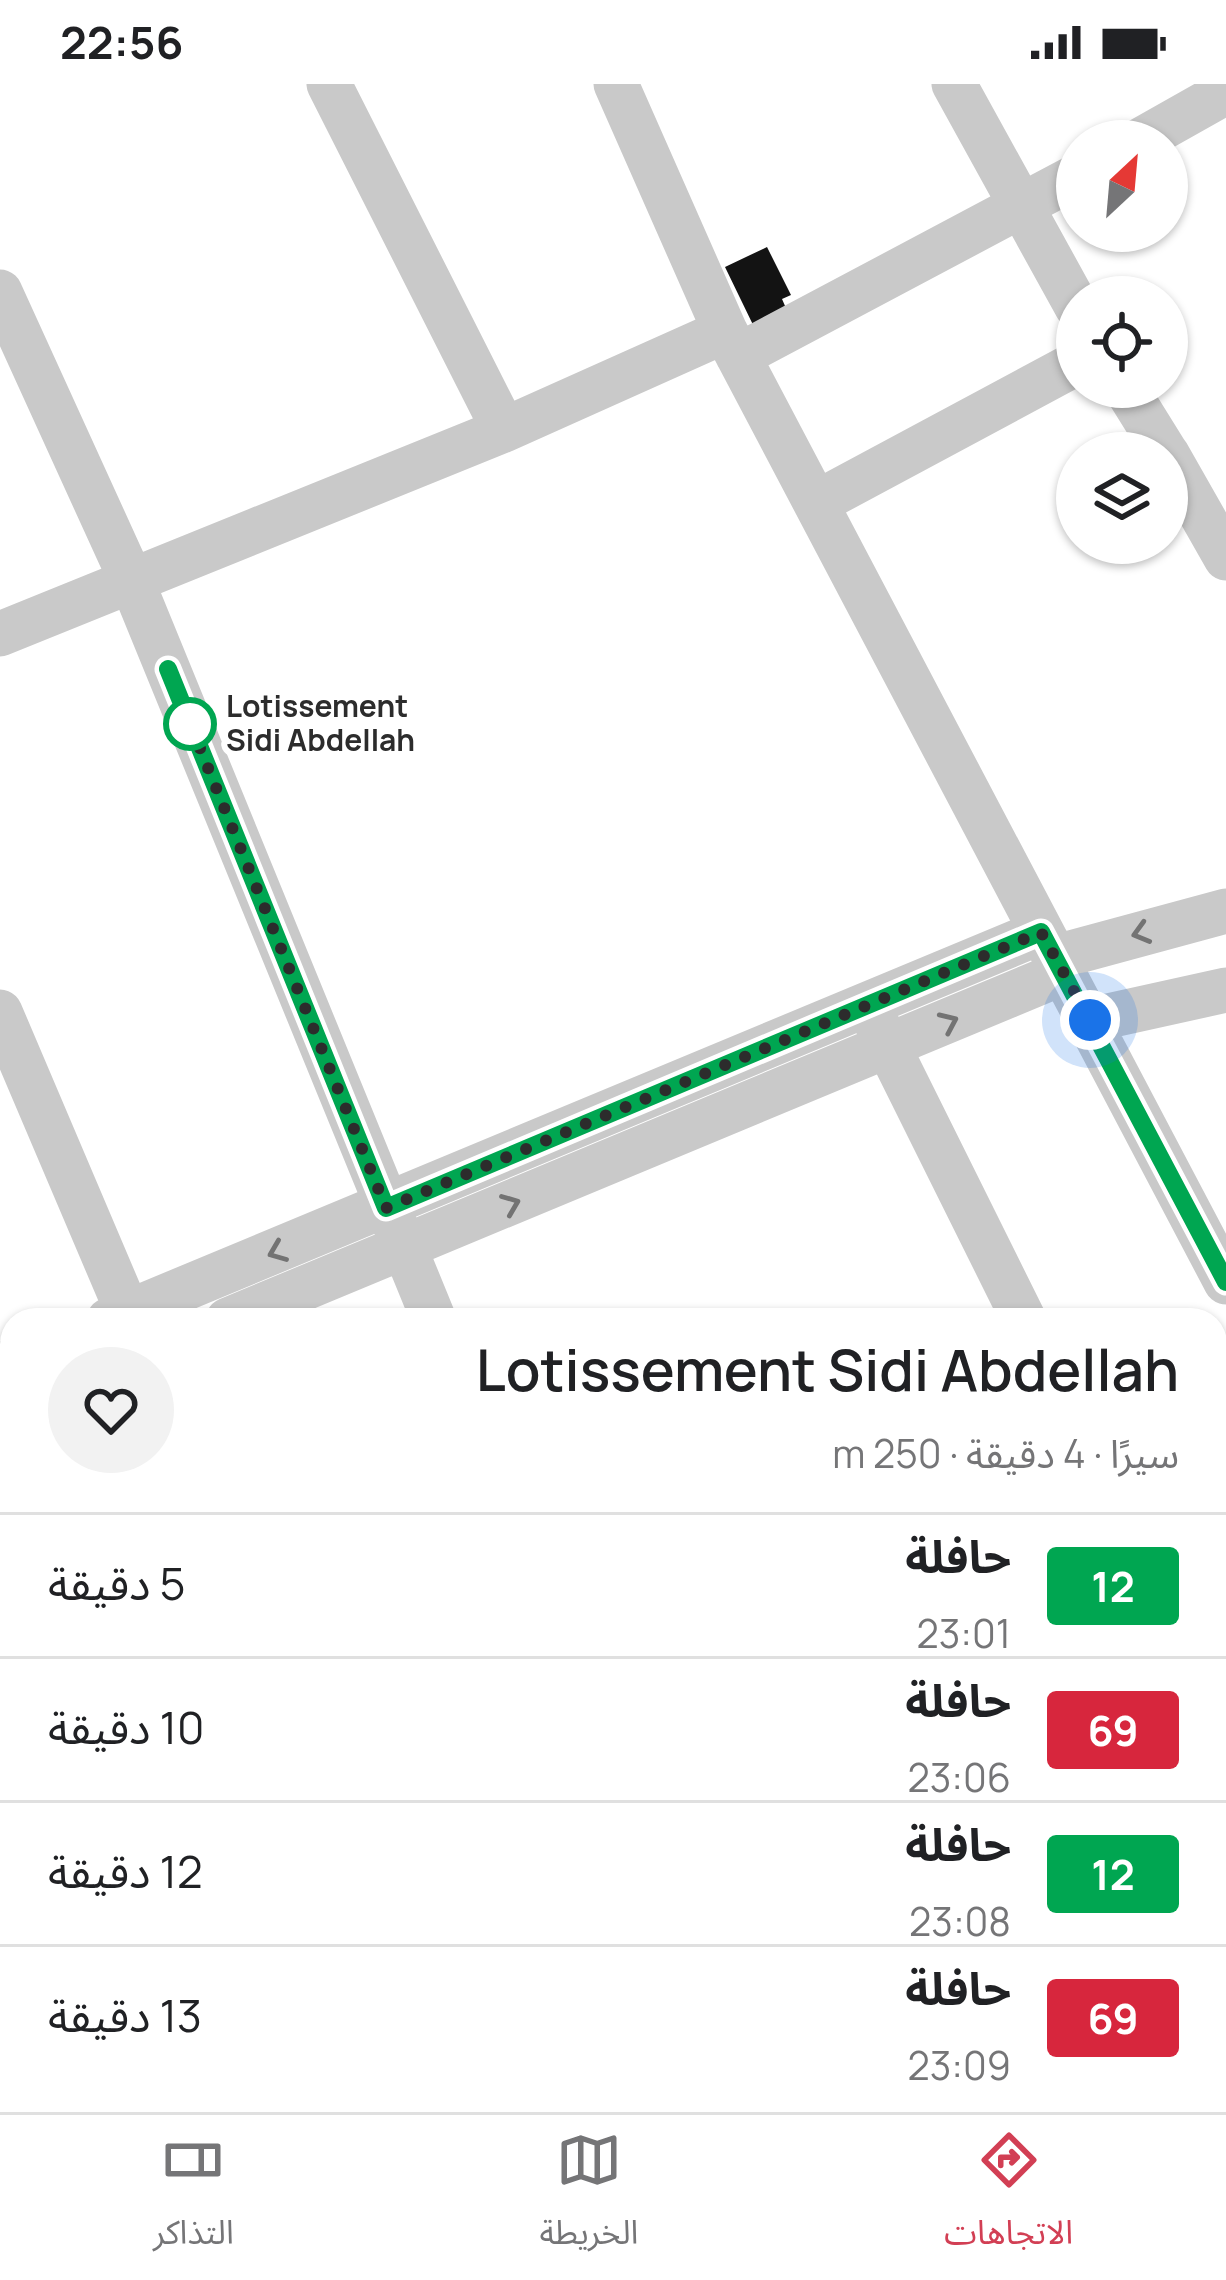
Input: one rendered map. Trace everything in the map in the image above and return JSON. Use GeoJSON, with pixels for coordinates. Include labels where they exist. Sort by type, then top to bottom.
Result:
{"type":"FeatureCollection","features":[{"type":"Feature","properties":{"kind":"street"},"geometry":{"type":"LineString","coordinates":[[329,84],[504,430]]}},
{"type":"Feature","properties":{"kind":"street"},"geometry":{"type":"LineString","coordinates":[[616,84],[732,344],[1226,1282]]}},
{"type":"Feature","properties":{"kind":"street"},"geometry":{"type":"LineString","coordinates":[[954,84],[1059,276]]}},
{"type":"Feature","properties":{"kind":"street"},"geometry":{"type":"LineString","coordinates":[[1176,120],[1226,92]]}},
{"type":"Feature","properties":{"kind":"street"},"geometry":{"type":"LineString","coordinates":[[0,634],[504,430],[732,344],[1056,188]]}},
{"type":"Feature","properties":{"kind":"street"},"geometry":{"type":"LineString","coordinates":[[0,292],[133,584],[429,1308]]}},
{"type":"Feature","properties":{"kind":"street"},"geometry":{"type":"LineString","coordinates":[[818,502],[1056,374]]}},
{"type":"Feature","properties":{"kind":"street"},"geometry":{"type":"LineString","coordinates":[[1188,491],[1226,558]]}},
{"type":"Feature","properties":{"kind":"street"},"geometry":{"type":"LineString","coordinates":[[250,1308],[394,1228],[868,1005],[1226,911]]}},
{"type":"Feature","properties":{"kind":"street"},"geometry":{"type":"LineString","coordinates":[[150,1308],[394,1228],[888,1049],[1054,954]]}},
{"type":"Feature","properties":{"kind":"street"},"geometry":{"type":"LineString","coordinates":[[1090,1020],[1226,990]]}},
{"type":"Feature","properties":{"kind":"street"},"geometry":{"type":"LineString","coordinates":[[868,1005],[1017,1308]]}},
{"type":"Feature","properties":{"kind":"street"},"geometry":{"type":"LineString","coordinates":[[0,1012],[119,1308]]}},
{"type":"Feature","properties":{"kind":"building"},"geometry":{"type":"Polygon","coordinates":[[[767,247],[791,295],[782,299],[789,315],[756,331],[725,267],[767,247]]]}},
{"type":"Feature","properties":{"kind":"bus line","name":"12"},"geometry":{"type":"LineString","coordinates":[[168,669],[386,1208],[1041,932],[1226,1282]]}},
{"type":"Feature","properties":{"kind":"place","name":"Lotissement Sidi Abdellah"},"geometry":{"type":"Point","coordinates":[190,724]}},
{"type":"Feature","properties":{"kind":"route"},"geometry":{"type":"LineString","coordinates":[[190,724],[183,706],[386,1208],[1041,932],[1090,1020]]}}]}
